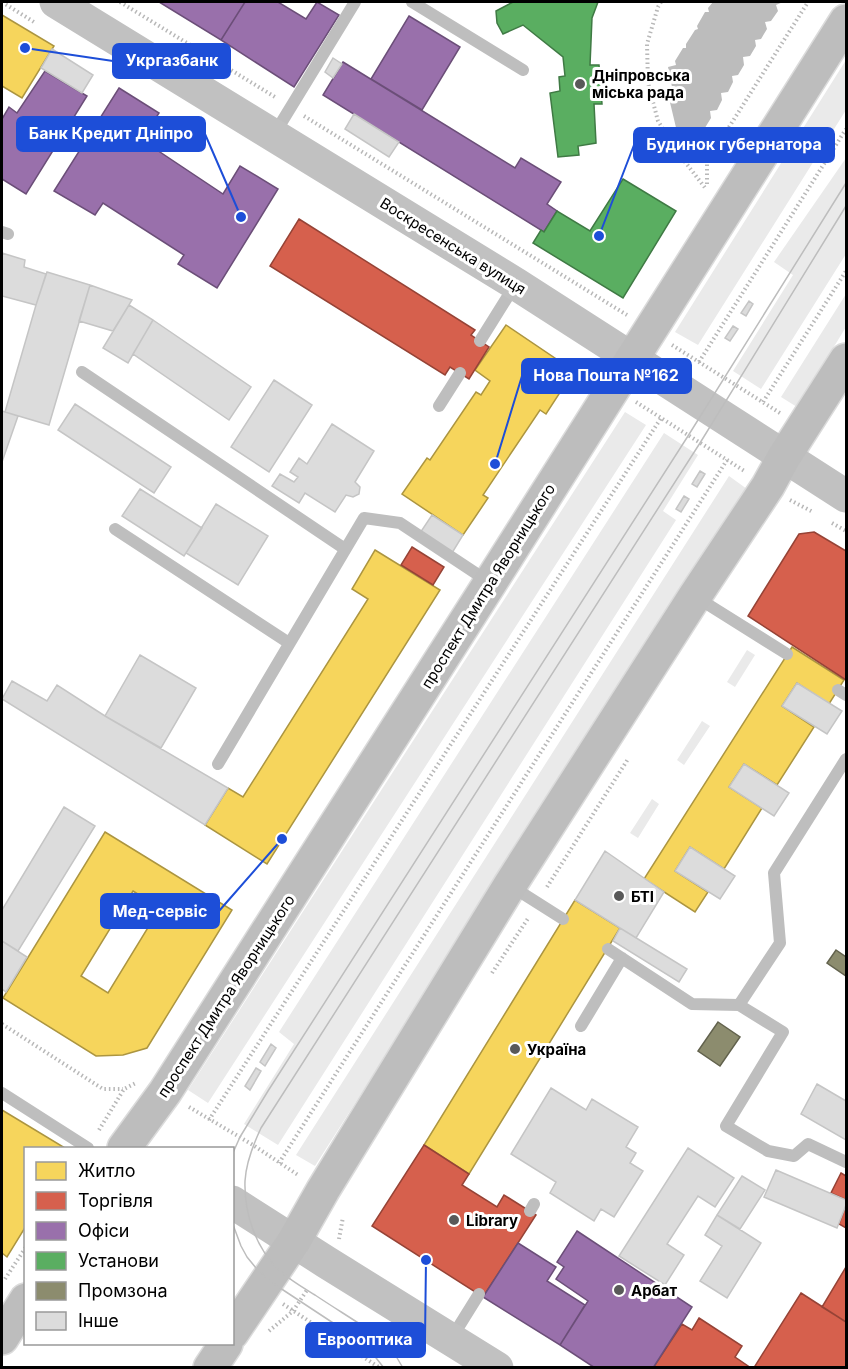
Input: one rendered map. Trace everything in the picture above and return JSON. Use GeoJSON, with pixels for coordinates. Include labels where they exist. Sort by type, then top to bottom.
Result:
{"type":"FeatureCollection","features":[{"type":"Feature","properties":{"kind":"main road","name":"Воскресенська вулиця"},"geometry":{"type":"LineString","coordinates":[[56,2],[516,284],[846,496]]}},
{"type":"Feature","properties":{"kind":"main road","name":"проспект Дмитра Яворницького"},"geometry":{"type":"LineString","coordinates":[[134,1145],[165,1092],[846,21]]}},
{"type":"Feature","properties":{"kind":"main road"},"geometry":{"type":"LineString","coordinates":[[234,1330],[294,1241],[510,885],[768,486],[784,456],[846,360]]}},
{"type":"Feature","properties":{"kind":"main road"},"geometry":{"type":"LineString","coordinates":[[234,1203],[497,1368]]}},
{"type":"Feature","properties":{"kind":"main road"},"geometry":{"type":"LineString","coordinates":[[2,1338],[24,1303]]}},
{"type":"Feature","properties":{"kind":"main road"},"geometry":{"type":"LineString","coordinates":[[210,1368],[225,1345]]}},
{"type":"Feature","properties":{"kind":"lane"},"geometry":{"type":"LineString","coordinates":[[274,135],[355,2]]}},
{"type":"Feature","properties":{"kind":"lane"},"geometry":{"type":"LineString","coordinates":[[412,2],[523,70]]}},
{"type":"Feature","properties":{"kind":"lane"},"geometry":{"type":"LineString","coordinates":[[480,341],[516,284]]}},
{"type":"Feature","properties":{"kind":"lane"},"geometry":{"type":"LineString","coordinates":[[82,372],[345,549]]}},
{"type":"Feature","properties":{"kind":"lane"},"geometry":{"type":"LineString","coordinates":[[439,406],[460,373]]}},
{"type":"Feature","properties":{"kind":"lane"},"geometry":{"type":"LineString","coordinates":[[218,764],[364,518],[400,523],[490,583]]}},
{"type":"Feature","properties":{"kind":"lane"},"geometry":{"type":"LineString","coordinates":[[115,529],[289,643]]}},
{"type":"Feature","properties":{"kind":"lane"},"geometry":{"type":"LineString","coordinates":[[695,596],[787,654]]}},
{"type":"Feature","properties":{"kind":"lane"},"geometry":{"type":"LineString","coordinates":[[739,1005],[780,943],[774,873],[846,759]]}},
{"type":"Feature","properties":{"kind":"lane"},"geometry":{"type":"LineString","coordinates":[[510,885],[563,919]]}},
{"type":"Feature","properties":{"kind":"lane"},"geometry":{"type":"LineString","coordinates":[[608,949],[692,1004],[739,1005],[783,1032],[726,1126],[768,1151],[794,1156],[808,1144],[846,1162]]}},
{"type":"Feature","properties":{"kind":"lane"},"geometry":{"type":"LineString","coordinates":[[581,1026],[622,958]]}},
{"type":"Feature","properties":{"kind":"lane"},"geometry":{"type":"LineString","coordinates":[[2,1093],[86,1147]]}},
{"type":"Feature","properties":{"kind":"lane"},"geometry":{"type":"LineString","coordinates":[[451,1340],[479,1294]]}},
{"type":"Feature","properties":{"kind":"path"},"geometry":{"type":"LineString","coordinates":[[120,2],[627,315],[633,306]]}},
{"type":"Feature","properties":{"kind":"path"},"geometry":{"type":"LineString","coordinates":[[661,2],[647,44],[648,83],[658,121],[679,154],[707,190],[707,162],[808,2]]}},
{"type":"Feature","properties":{"kind":"path"},"geometry":{"type":"LineString","coordinates":[[846,129],[699,362],[763,402],[846,271]]}},
{"type":"Feature","properties":{"kind":"path"},"geometry":{"type":"LineString","coordinates":[[209,1120],[661,418],[727,460],[279,1163]]}},
{"type":"Feature","properties":{"kind":"path"},"geometry":{"type":"LineString","coordinates":[[2,1024],[103,1089],[124,1089],[89,1147]]}},
{"type":"Feature","properties":{"kind":"path"},"geometry":{"type":"LineString","coordinates":[[183,1103],[298,1175]]}},
{"type":"Feature","properties":{"kind":"path"},"geometry":{"type":"LineString","coordinates":[[339,1240],[343,1216]]}},
{"type":"Feature","properties":{"kind":"path"},"geometry":{"type":"LineString","coordinates":[[2,1285],[24,1250]]}},
{"type":"Feature","properties":{"kind":"path"},"geometry":{"type":"LineString","coordinates":[[293,1311],[307,1290]]}},
{"type":"Feature","properties":{"kind":"path"},"geometry":{"type":"LineString","coordinates":[[280,1302],[380,1368]]}},
{"type":"Feature","properties":{"kind":"shaded area"},"geometry":{"type":"Polygon","coordinates":[[[713,2],[783,2],[776,5],[778,11],[771,21],[765,22],[767,29],[761,39],[755,40],[756,46],[750,56],[743,57],[744,65],[738,75],[732,76],[733,82],[728,92],[721,93],[722,100],[717,110],[710,111],[711,118],[703,131],[678,136],[668,94],[672,87],[668,67],[676,65],[675,61],[683,48],[686,48],[686,44],[698,29],[697,26],[705,12],[709,12],[708,8],[713,2]]]}},
{"type":"Feature","properties":{"kind":"shaded area"},"geometry":{"type":"Polygon","coordinates":[[[846,60],[846,110],[698,345],[675,332],[846,60]]]}},
{"type":"Feature","properties":{"kind":"shaded area"},"geometry":{"type":"Polygon","coordinates":[[[846,158],[846,254],[761,389],[733,371],[793,275],[774,262],[846,158]]]}},
{"type":"Feature","properties":{"kind":"shaded area"},"geometry":{"type":"Polygon","coordinates":[[[846,294],[846,327],[797,407],[781,397],[846,294]]]}},
{"type":"Feature","properties":{"kind":"shaded area"},"geometry":{"type":"Polygon","coordinates":[[[625,412],[646,425],[208,1103],[188,1090],[625,412]]]}},
{"type":"Feature","properties":{"kind":"shaded area"},"geometry":{"type":"Polygon","coordinates":[[[664,433],[698,455],[663,511],[676,520],[278,1145],[244,1124],[294,1044],[279,1032],[664,433]]]}},
{"type":"Feature","properties":{"kind":"shaded area"},"geometry":{"type":"Polygon","coordinates":[[[729,476],[747,489],[315,1166],[296,1155],[729,476]]]}},
{"type":"Feature","properties":{"kind":"shaded area"},"geometry":{"type":"Polygon","coordinates":[[[747,650],[755,655],[735,687],[727,682],[747,650]]]}},
{"type":"Feature","properties":{"kind":"shaded area"},"geometry":{"type":"Polygon","coordinates":[[[702,721],[710,726],[684,765],[677,760],[702,721]]]}},
{"type":"Feature","properties":{"kind":"shaded area"},"geometry":{"type":"Polygon","coordinates":[[[652,799],[659,804],[638,838],[630,833],[652,799]]]}},
{"type":"Feature","properties":{"kind":"building: Житло"},"geometry":{"type":"Polygon","coordinates":[[[2,15],[54,46],[22,98],[2,86],[2,15]]]}},
{"type":"Feature","properties":{"kind":"building: Житло"},"geometry":{"type":"Polygon","coordinates":[[[506,325],[574,371],[546,414],[540,410],[483,495],[488,498],[463,535],[402,494],[427,458],[430,460],[476,392],[481,395],[490,381],[475,370],[506,325]]]}},
{"type":"Feature","properties":{"kind":"building: Житло"},"geometry":{"type":"Polygon","coordinates":[[[375,550],[440,590],[267,864],[205,825],[228,788],[243,797],[368,599],[352,589],[375,550]]]}},
{"type":"Feature","properties":{"kind":"building: Житло"},"geometry":{"type":"Polygon","coordinates":[[[792,647],[844,680],[829,704],[797,683],[782,706],[814,727],[777,785],[744,764],[729,787],[762,808],[724,869],[690,847],[675,871],[708,892],[695,912],[644,879],[792,647]]]}},
{"type":"Feature","properties":{"kind":"building: Житло"},"geometry":{"type":"Polygon","coordinates":[[[105,832],[232,910],[147,1048],[123,1055],[96,1056],[3,998],[105,832]],[[133,891],[81,976],[108,993],[160,908],[133,891]]]}},
{"type":"Feature","properties":{"kind":"building: Житло","name":"Україна"},"geometry":{"type":"Polygon","coordinates":[[[575,900],[620,928],[469,1174],[424,1145],[575,900]]]}},
{"type":"Feature","properties":{"kind":"building: Житло"},"geometry":{"type":"Polygon","coordinates":[[[2,1110],[63,1147],[24,1147],[24,1229],[7,1257],[2,1253],[2,1110]]]}},
{"type":"Feature","properties":{"kind":"building: Торгівля"},"geometry":{"type":"Polygon","coordinates":[[[299,219],[475,330],[471,335],[489,347],[469,379],[450,367],[445,375],[270,266],[299,219]]]}},
{"type":"Feature","properties":{"kind":"building: Торгівля"},"geometry":{"type":"Polygon","coordinates":[[[814,532],[846,551],[846,680],[748,616],[799,534],[814,532]]]}},
{"type":"Feature","properties":{"kind":"building: Торгівля"},"geometry":{"type":"Polygon","coordinates":[[[412,547],[444,567],[433,585],[401,565],[412,547]]]}},
{"type":"Feature","properties":{"kind":"building: Торгівля","name":"Library"},"geometry":{"type":"Polygon","coordinates":[[[424,1145],[469,1174],[462,1185],[497,1207],[504,1195],[536,1215],[483,1297],[372,1226],[424,1145]]]}},
{"type":"Feature","properties":{"kind":"building: Торгівля"},"geometry":{"type":"Polygon","coordinates":[[[841,1173],[846,1176],[846,1200],[831,1193],[841,1173]]]}},
{"type":"Feature","properties":{"kind":"building: Торгівля"},"geometry":{"type":"Polygon","coordinates":[[[846,1205],[846,1228],[839,1224],[846,1205]]]}},
{"type":"Feature","properties":{"kind":"building: Торгівля"},"geometry":{"type":"Polygon","coordinates":[[[846,1267],[846,1322],[822,1307],[846,1267]]]}},
{"type":"Feature","properties":{"kind":"building: Торгівля"},"geometry":{"type":"Polygon","coordinates":[[[801,1293],[846,1322],[846,1368],[758,1368],[755,1366],[801,1293]]]}},
{"type":"Feature","properties":{"kind":"building: Торгівля"},"geometry":{"type":"Polygon","coordinates":[[[699,1318],[742,1346],[735,1357],[751,1368],[653,1368],[682,1324],[692,1330],[699,1318]]]}},
{"type":"Feature","properties":{"kind":"building: Офіси"},"geometry":{"type":"Polygon","coordinates":[[[159,2],[245,2],[221,40],[159,2]]]}},
{"type":"Feature","properties":{"kind":"building: Офіси"},"geometry":{"type":"Polygon","coordinates":[[[245,2],[278,2],[306,19],[317,2],[339,15],[294,87],[221,40],[245,2]]]}},
{"type":"Feature","properties":{"kind":"building: Офіси"},"geometry":{"type":"Polygon","coordinates":[[[409,16],[460,47],[422,110],[371,79],[409,16]]]}},
{"type":"Feature","properties":{"kind":"building: Офіси"},"geometry":{"type":"Polygon","coordinates":[[[343,62],[515,168],[521,158],[561,182],[547,204],[557,211],[544,232],[323,95],[343,62]]]}},
{"type":"Feature","properties":{"kind":"building: Офіси"},"geometry":{"type":"Polygon","coordinates":[[[45,71],[87,96],[26,194],[2,179],[2,119],[9,107],[17,113],[45,71]]]}},
{"type":"Feature","properties":{"kind":"building: Офіси"},"geometry":{"type":"Polygon","coordinates":[[[119,88],[159,113],[142,140],[223,194],[240,166],[278,189],[217,288],[178,264],[184,255],[103,203],[95,215],[54,191],[119,88]]]}},
{"type":"Feature","properties":{"kind":"building: Офіси","name":"Арбат"},"geometry":{"type":"Polygon","coordinates":[[[577,1231],[692,1307],[653,1368],[595,1368],[560,1345],[588,1301],[556,1279],[564,1267],[557,1262],[577,1231]]]}},
{"type":"Feature","properties":{"kind":"building: Офіси"},"geometry":{"type":"Polygon","coordinates":[[[518,1243],[556,1267],[547,1281],[585,1305],[560,1345],[483,1297],[518,1243]]]}},
{"type":"Feature","properties":{"kind":"building: Установи","name":"Дніпровська міська рада"},"geometry":{"type":"Polygon","coordinates":[[[513,2],[598,2],[592,18],[590,65],[599,65],[602,104],[594,104],[596,143],[578,146],[579,155],[558,157],[550,93],[560,91],[559,77],[565,76],[563,57],[523,25],[503,34],[497,23],[496,11],[513,2]]]}},
{"type":"Feature","properties":{"kind":"building: Установи"},"geometry":{"type":"Polygon","coordinates":[[[623,179],[676,211],[623,298],[533,243],[541,230],[544,232],[557,211],[590,231],[623,179]]]}},
{"type":"Feature","properties":{"kind":"building: Промзона"},"geometry":{"type":"Polygon","coordinates":[[[836,950],[846,957],[846,976],[827,963],[836,950]]]}},
{"type":"Feature","properties":{"kind":"building: Промзона"},"geometry":{"type":"Polygon","coordinates":[[[718,1022],[740,1037],[720,1066],[698,1051],[718,1022]]]}},
{"type":"Feature","properties":{"kind":"building: Інше"},"geometry":{"type":"Polygon","coordinates":[[[52,49],[93,75],[82,93],[41,68],[52,49]]]}},
{"type":"Feature","properties":{"kind":"building: Інше"},"geometry":{"type":"Polygon","coordinates":[[[333,58],[342,64],[333,78],[325,72],[333,58]]]}},
{"type":"Feature","properties":{"kind":"building: Інше"},"geometry":{"type":"Polygon","coordinates":[[[354,114],[399,142],[389,157],[345,129],[354,114]]]}},
{"type":"Feature","properties":{"kind":"building: Інше"},"geometry":{"type":"Polygon","coordinates":[[[2,253],[25,260],[24,267],[46,274],[36,305],[2,296],[2,253]]]}},
{"type":"Feature","properties":{"kind":"building: Інше"},"geometry":{"type":"Polygon","coordinates":[[[47,272],[90,285],[49,425],[5,412],[47,272]]]}},
{"type":"Feature","properties":{"kind":"building: Інше"},"geometry":{"type":"Polygon","coordinates":[[[90,285],[132,300],[113,331],[79,321],[90,285]]]}},
{"type":"Feature","properties":{"kind":"building: Інше"},"geometry":{"type":"Polygon","coordinates":[[[749,301],[753,304],[746,316],[741,313],[749,301]]]}},
{"type":"Feature","properties":{"kind":"building: Інше"},"geometry":{"type":"Polygon","coordinates":[[[129,305],[153,320],[128,363],[103,348],[129,305]]]}},
{"type":"Feature","properties":{"kind":"building: Інше"},"geometry":{"type":"Polygon","coordinates":[[[153,320],[251,387],[229,420],[133,354],[153,320]]]}},
{"type":"Feature","properties":{"kind":"building: Інше"},"geometry":{"type":"Polygon","coordinates":[[[733,326],[738,329],[730,341],[725,338],[733,326]]]}},
{"type":"Feature","properties":{"kind":"building: Інше"},"geometry":{"type":"Polygon","coordinates":[[[274,380],[312,405],[269,472],[231,447],[274,380]]]}},
{"type":"Feature","properties":{"kind":"building: Інше"},"geometry":{"type":"Polygon","coordinates":[[[75,404],[171,467],[154,493],[58,430],[75,404]]]}},
{"type":"Feature","properties":{"kind":"building: Інше"},"geometry":{"type":"Polygon","coordinates":[[[2,411],[18,416],[2,462],[2,411]]]}},
{"type":"Feature","properties":{"kind":"building: Інше"},"geometry":{"type":"Polygon","coordinates":[[[332,424],[374,451],[355,482],[360,487],[359,494],[353,497],[346,495],[335,512],[305,493],[299,503],[272,486],[280,474],[294,482],[298,477],[290,472],[299,458],[307,464],[332,424]]]}},
{"type":"Feature","properties":{"kind":"building: Інше"},"geometry":{"type":"Polygon","coordinates":[[[700,471],[705,474],[697,487],[692,484],[700,471]]]}},
{"type":"Feature","properties":{"kind":"building: Інше"},"geometry":{"type":"Polygon","coordinates":[[[140,489],[202,528],[184,556],[122,516],[140,489]]]}},
{"type":"Feature","properties":{"kind":"building: Інше"},"geometry":{"type":"Polygon","coordinates":[[[684,496],[689,499],[681,512],[676,509],[684,496]]]}},
{"type":"Feature","properties":{"kind":"building: Інше"},"geometry":{"type":"Polygon","coordinates":[[[216,504],[268,536],[238,585],[186,553],[216,504]]]}},
{"type":"Feature","properties":{"kind":"building: Інше"},"geometry":{"type":"Polygon","coordinates":[[[432,515],[463,535],[452,553],[420,533],[432,515]]]}},
{"type":"Feature","properties":{"kind":"building: Інше"},"geometry":{"type":"Polygon","coordinates":[[[140,655],[196,688],[161,748],[105,716],[140,655]]]}},
{"type":"Feature","properties":{"kind":"building: Інше"},"geometry":{"type":"Polygon","coordinates":[[[12,681],[47,701],[57,685],[228,788],[205,825],[2,699],[12,681]]]}},
{"type":"Feature","properties":{"kind":"building: Інше"},"geometry":{"type":"Polygon","coordinates":[[[797,683],[842,711],[827,734],[782,706],[797,683]]]}},
{"type":"Feature","properties":{"kind":"building: Інше"},"geometry":{"type":"Polygon","coordinates":[[[744,764],[789,793],[774,816],[729,787],[744,764]]]}},
{"type":"Feature","properties":{"kind":"building: Інше"},"geometry":{"type":"Polygon","coordinates":[[[64,807],[95,826],[18,951],[2,941],[2,910],[64,807]]]}},
{"type":"Feature","properties":{"kind":"building: Інше"},"geometry":{"type":"Polygon","coordinates":[[[690,847],[735,876],[720,899],[675,871],[690,847]]]}},
{"type":"Feature","properties":{"kind":"building: Інше","name":"БТІ"},"geometry":{"type":"Polygon","coordinates":[[[605,851],[664,892],[636,938],[575,900],[605,851]]]}},
{"type":"Feature","properties":{"kind":"building: Інше"},"geometry":{"type":"Polygon","coordinates":[[[620,928],[687,969],[679,982],[613,941],[620,928]]]}},
{"type":"Feature","properties":{"kind":"building: Інше"},"geometry":{"type":"Polygon","coordinates":[[[2,941],[27,957],[6,992],[2,989],[2,941]]]}},
{"type":"Feature","properties":{"kind":"building: Інше"},"geometry":{"type":"Polygon","coordinates":[[[271,1044],[276,1048],[265,1066],[260,1062],[271,1044]]]}},
{"type":"Feature","properties":{"kind":"building: Інше"},"geometry":{"type":"Polygon","coordinates":[[[256,1068],[261,1071],[250,1090],[245,1086],[256,1068]]]}},
{"type":"Feature","properties":{"kind":"building: Інше"},"geometry":{"type":"Polygon","coordinates":[[[817,1084],[846,1101],[846,1140],[801,1114],[817,1084]]]}},
{"type":"Feature","properties":{"kind":"building: Інше"},"geometry":{"type":"Polygon","coordinates":[[[551,1088],[586,1110],[592,1099],[638,1127],[626,1147],[636,1153],[630,1163],[643,1171],[614,1217],[601,1209],[594,1221],[550,1193],[556,1182],[511,1154],[551,1088]]]}},
{"type":"Feature","properties":{"kind":"building: Інше"},"geometry":{"type":"Polygon","coordinates":[[[688,1148],[734,1178],[715,1207],[698,1196],[667,1244],[684,1255],[665,1285],[619,1256],[688,1148]]]}},
{"type":"Feature","properties":{"kind":"building: Інше"},"geometry":{"type":"Polygon","coordinates":[[[776,1170],[846,1200],[837,1228],[764,1197],[776,1170]]]}},
{"type":"Feature","properties":{"kind":"building: Інше"},"geometry":{"type":"Polygon","coordinates":[[[742,1176],[765,1190],[740,1229],[717,1215],[742,1176]]]}},
{"type":"Feature","properties":{"kind":"building: Інше"},"geometry":{"type":"Polygon","coordinates":[[[717,1215],[761,1243],[727,1298],[700,1281],[722,1246],[705,1235],[717,1215]]]}},
{"type":"Feature","properties":{"kind":"tram line"},"geometry":{"type":"LineString","coordinates":[[234,1150],[268,1091],[688,436],[846,183]]}},
{"type":"Feature","properties":{"kind":"tram line"},"geometry":{"type":"LineString","coordinates":[[403,1368],[379,1338],[295,1283],[270,1260],[257,1240],[246,1205],[245,1181],[248,1160],[261,1128],[700,443],[846,206]]}},
{"type":"Feature","properties":{"kind":"tram line"},"geometry":{"type":"LineString","coordinates":[[234,1227],[241,1246],[256,1268],[271,1282],[359,1340],[384,1368]]}},
{"type":"Feature","properties":{"kind":"place","name":"Укргазбанк"},"geometry":{"type":"Point","coordinates":[25,48]}},
{"type":"Feature","properties":{"kind":"place","name":"Дніпровська міська рада"},"geometry":{"type":"Point","coordinates":[580,84]}},
{"type":"Feature","properties":{"kind":"place","name":"Банк Кредит Дніпро"},"geometry":{"type":"Point","coordinates":[241,217]}},
{"type":"Feature","properties":{"kind":"place","name":"Будинок губернатора"},"geometry":{"type":"Point","coordinates":[599,236]}},
{"type":"Feature","properties":{"kind":"place","name":"Нова Пошта №162"},"geometry":{"type":"Point","coordinates":[495,464]}},
{"type":"Feature","properties":{"kind":"place","name":"Мед-сервіс"},"geometry":{"type":"Point","coordinates":[282,839]}},
{"type":"Feature","properties":{"kind":"place","name":"БТІ"},"geometry":{"type":"Point","coordinates":[619,896]}},
{"type":"Feature","properties":{"kind":"place","name":"Україна"},"geometry":{"type":"Point","coordinates":[515,1049]}},
{"type":"Feature","properties":{"kind":"place","name":"Library"},"geometry":{"type":"Point","coordinates":[454,1220]}},
{"type":"Feature","properties":{"kind":"place","name":"Еврооптика"},"geometry":{"type":"Point","coordinates":[426,1260]}},
{"type":"Feature","properties":{"kind":"place","name":"Арбат"},"geometry":{"type":"Point","coordinates":[619,1290]}}]}
